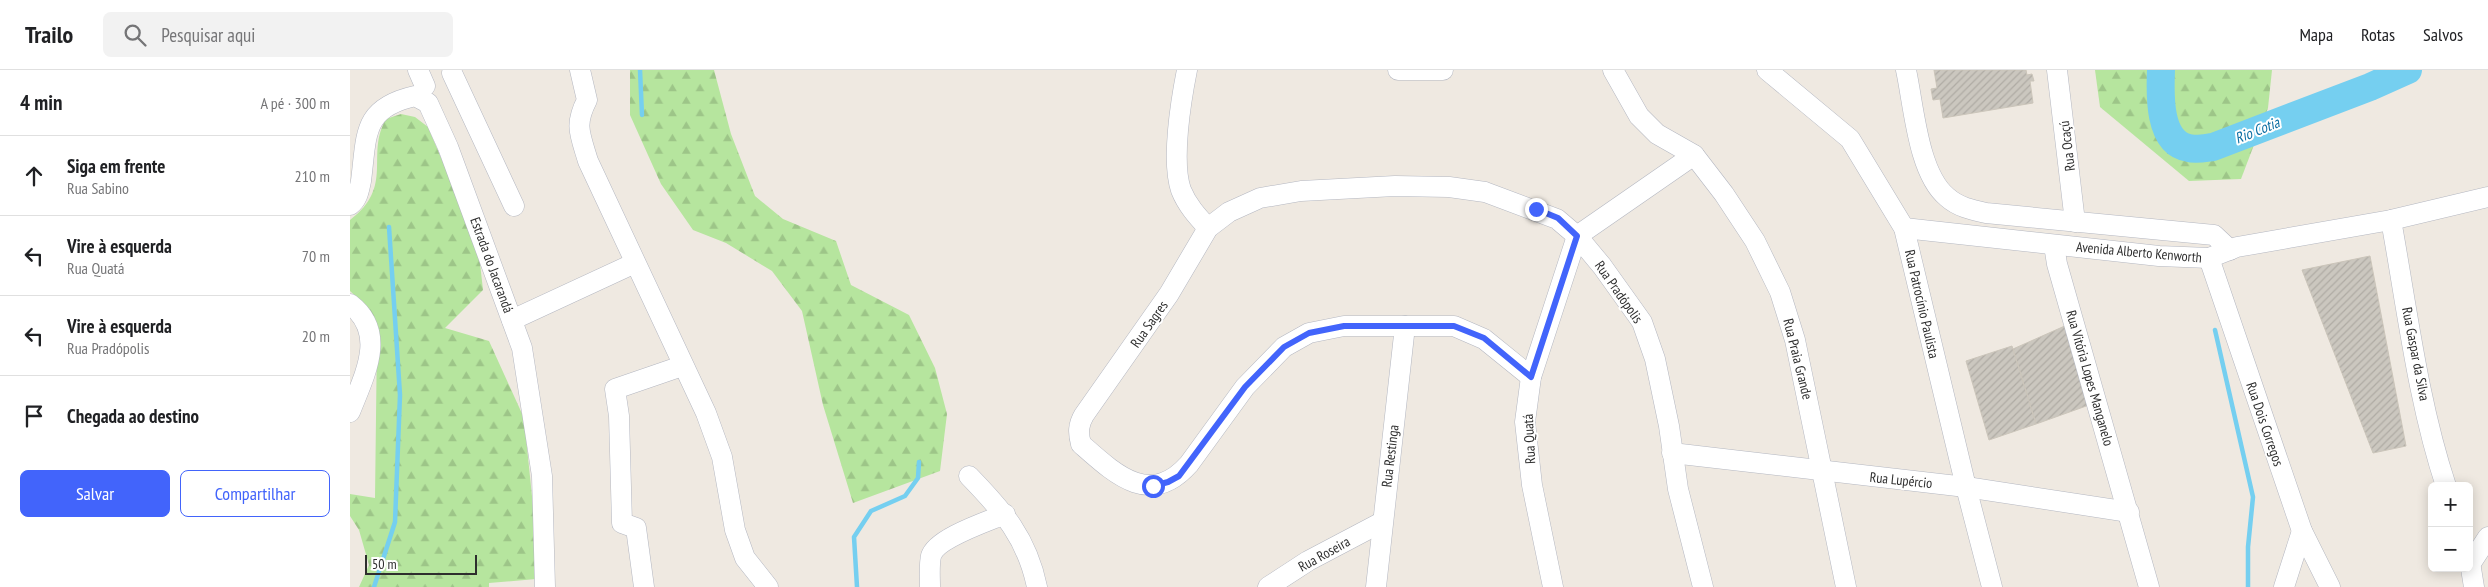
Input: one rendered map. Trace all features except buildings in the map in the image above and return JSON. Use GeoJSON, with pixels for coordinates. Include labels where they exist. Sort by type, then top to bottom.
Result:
{"type":"FeatureCollection","features":[{"type":"Feature","properties":{"kind":"street"},"geometry":{"type":"LineString","coordinates":[[580,70],[587,100],[578,116],[580,135],[588,161],[682,366],[706,413],[722,457],[735,530],[745,558],[768,587]]}},
{"type":"Feature","properties":{"kind":"street"},"geometry":{"type":"LineString","coordinates":[[1187,70],[1178,135],[1178,167],[1181,189],[1190,208],[1208,228]]}},
{"type":"Feature","properties":{"kind":"street"},"geometry":{"type":"LineString","coordinates":[[1398,70],[1443,70]]}},
{"type":"Feature","properties":{"kind":"street","name":"Rua Praia Grande"},"geometry":{"type":"LineString","coordinates":[[1613,70],[1639,116],[1657,134],[1694,155],[1755,241],[1780,292],[1795,340],[1846,587]]}},
{"type":"Feature","properties":{"kind":"street","name":"Rua Patrocínio Paulista"},"geometry":{"type":"LineString","coordinates":[[1767,70],[1850,139],[1904,228],[1992,587]]}},
{"type":"Feature","properties":{"kind":"street"},"geometry":{"type":"LineString","coordinates":[[1906,70],[1926,168],[1935,184],[1948,198],[1964,208],[1986,213],[2214,235],[2230,250]]}},
{"type":"Feature","properties":{"kind":"street","name":"Rua Ocaçú"},"geometry":{"type":"LineString","coordinates":[[2057,70],[2075,222]]}},
{"type":"Feature","properties":{"kind":"street"},"geometry":{"type":"LineString","coordinates":[[452,73],[514,206]]}},
{"type":"Feature","properties":{"kind":"street","name":"Estrada do Jacarandá"},"geometry":{"type":"LineString","coordinates":[[350,205],[355,201],[360,188],[367,134],[372,121],[384,106],[400,100],[415,96],[428,104],[448,147],[522,348],[537,434],[542,486],[545,587]]}},
{"type":"Feature","properties":{"kind":"street"},"geometry":{"type":"LineString","coordinates":[[1577,236],[1694,155]]}},
{"type":"Feature","properties":{"kind":"street","name":"Rua Pradópolis"},"geometry":{"type":"LineString","coordinates":[[1208,228],[1229,212],[1260,198],[1301,191],[1395,186],[1449,187],[1485,192],[1558,218],[1577,236],[1602,266],[1642,322],[1655,359],[1678,489],[1704,587]]}},
{"type":"Feature","properties":{"kind":"street","name":"Avenida Alberto Kenworth"},"geometry":{"type":"LineString","coordinates":[[1904,228],[2159,256],[2209,258],[2230,250],[2391,220],[2488,197]]}},
{"type":"Feature","properties":{"kind":"street","name":"Rua Gaspar da Silva"},"geometry":{"type":"LineString","coordinates":[[2391,220],[2417,365],[2439,465],[2445,482]]}},
{"type":"Feature","properties":{"kind":"street","name":"Rua Sagres"},"geometry":{"type":"LineString","coordinates":[[1208,228],[1169,294],[1084,415],[1079,431],[1081,444],[1112,472],[1132,482],[1153,486],[1168,482],[1179,476],[1245,387],[1284,347],[1309,333],[1344,326],[1406,326]]}},
{"type":"Feature","properties":{"kind":"street","name":"Rua Quatá"},"geometry":{"type":"LineString","coordinates":[[1553,587],[1531,476],[1525,422],[1531,377],[1577,236]]}},
{"type":"Feature","properties":{"kind":"street","name":"Rua Vitória Lopes Manganelo"},"geometry":{"type":"LineString","coordinates":[[2054,245],[2057,264],[2129,512],[2148,587]]}},
{"type":"Feature","properties":{"kind":"street","name":"Rua Dois Corregos"},"geometry":{"type":"LineString","coordinates":[[2209,258],[2302,531],[2330,587]]}},
{"type":"Feature","properties":{"kind":"street"},"geometry":{"type":"LineString","coordinates":[[512,320],[635,263]]}},
{"type":"Feature","properties":{"kind":"street"},"geometry":{"type":"LineString","coordinates":[[350,304],[360,311],[368,324],[371,338],[368,362],[350,412]]}},
{"type":"Feature","properties":{"kind":"street"},"geometry":{"type":"LineString","coordinates":[[1406,326],[1454,326],[1484,338],[1531,377]]}},
{"type":"Feature","properties":{"kind":"street","name":"Rua Restinga"},"geometry":{"type":"LineString","coordinates":[[1376,587],[1406,326]]}},
{"type":"Feature","properties":{"kind":"street"},"geometry":{"type":"LineString","coordinates":[[644,587],[636,528],[622,523],[619,416],[616,389],[682,366]]}},
{"type":"Feature","properties":{"kind":"street","name":"Rua Lupércio"},"geometry":{"type":"LineString","coordinates":[[1672,454],[1966,487],[2129,512]]}},
{"type":"Feature","properties":{"kind":"street"},"geometry":{"type":"LineString","coordinates":[[970,476],[1005,514],[1019,537],[1034,570],[1037,587]]}},
{"type":"Feature","properties":{"kind":"street"},"geometry":{"type":"LineString","coordinates":[[930,587],[931,556],[935,548],[955,535],[1005,514]]}},
{"type":"Feature","properties":{"kind":"street","name":"Rua Roseira"},"geometry":{"type":"LineString","coordinates":[[1268,587],[1308,561],[1382,522]]}},
{"type":"Feature","properties":{"kind":"street"},"geometry":{"type":"LineString","coordinates":[[2284,587],[2302,531]]}},
{"type":"Feature","properties":{"kind":"street"},"geometry":{"type":"LineString","coordinates":[[2473,556],[2488,537]]}},
{"type":"Feature","properties":{"kind":"street"},"geometry":{"type":"LineString","coordinates":[[2472,572],[2474,587]]}},
{"type":"Feature","properties":{"kind":"green space"},"geometry":{"type":"Polygon","coordinates":[[[630,70],[714,70],[731,134],[755,196],[783,219],[836,241],[851,285],[909,315],[935,368],[947,414],[940,471],[853,503],[823,405],[802,311],[772,271],[726,243],[693,230],[661,184],[630,115],[630,70]]]}},
{"type":"Feature","properties":{"kind":"green space"},"geometry":{"type":"Polygon","coordinates":[[[2095,70],[2272,70],[2268,108],[2241,179],[2189,181],[2100,107],[2095,70]]]}},
{"type":"Feature","properties":{"kind":"green space"},"geometry":{"type":"Polygon","coordinates":[[[401,114],[415,117],[428,127],[478,245],[483,290],[445,328],[489,341],[524,418],[533,506],[536,579],[489,583],[489,587],[359,587],[369,565],[359,530],[350,516],[350,494],[375,498],[377,335],[368,308],[350,291],[350,220],[364,207],[372,195],[376,183],[380,132],[386,119],[401,114]]]}},
{"type":"Feature","properties":{"kind":"waterway"},"geometry":{"type":"LineString","coordinates":[[640,70],[642,115]]}},
{"type":"Feature","properties":{"kind":"waterway","name":"Rio Cotia"},"geometry":{"type":"LineString","coordinates":[[2161,70],[2161,104],[2166,127],[2171,137],[2179,144],[2195,149],[2213,147],[2370,87],[2408,70]]}},
{"type":"Feature","properties":{"kind":"waterway"},"geometry":{"type":"LineString","coordinates":[[374,587],[395,522],[400,395],[389,227]]}},
{"type":"Feature","properties":{"kind":"waterway"},"geometry":{"type":"LineString","coordinates":[[2215,330],[2253,497],[2248,547],[2248,587]]}},
{"type":"Feature","properties":{"kind":"waterway"},"geometry":{"type":"LineString","coordinates":[[857,587],[854,537],[871,511],[905,496],[918,478],[919,462]]}},
{"type":"Feature","properties":{"kind":"route"},"geometry":{"type":"LineString","coordinates":[[1153,486],[1168,482],[1179,476],[1245,387],[1271,358],[1284,347],[1309,333],[1344,326],[1454,326],[1484,338],[1531,377],[1577,236],[1558,218],[1536,209]]}}]}
